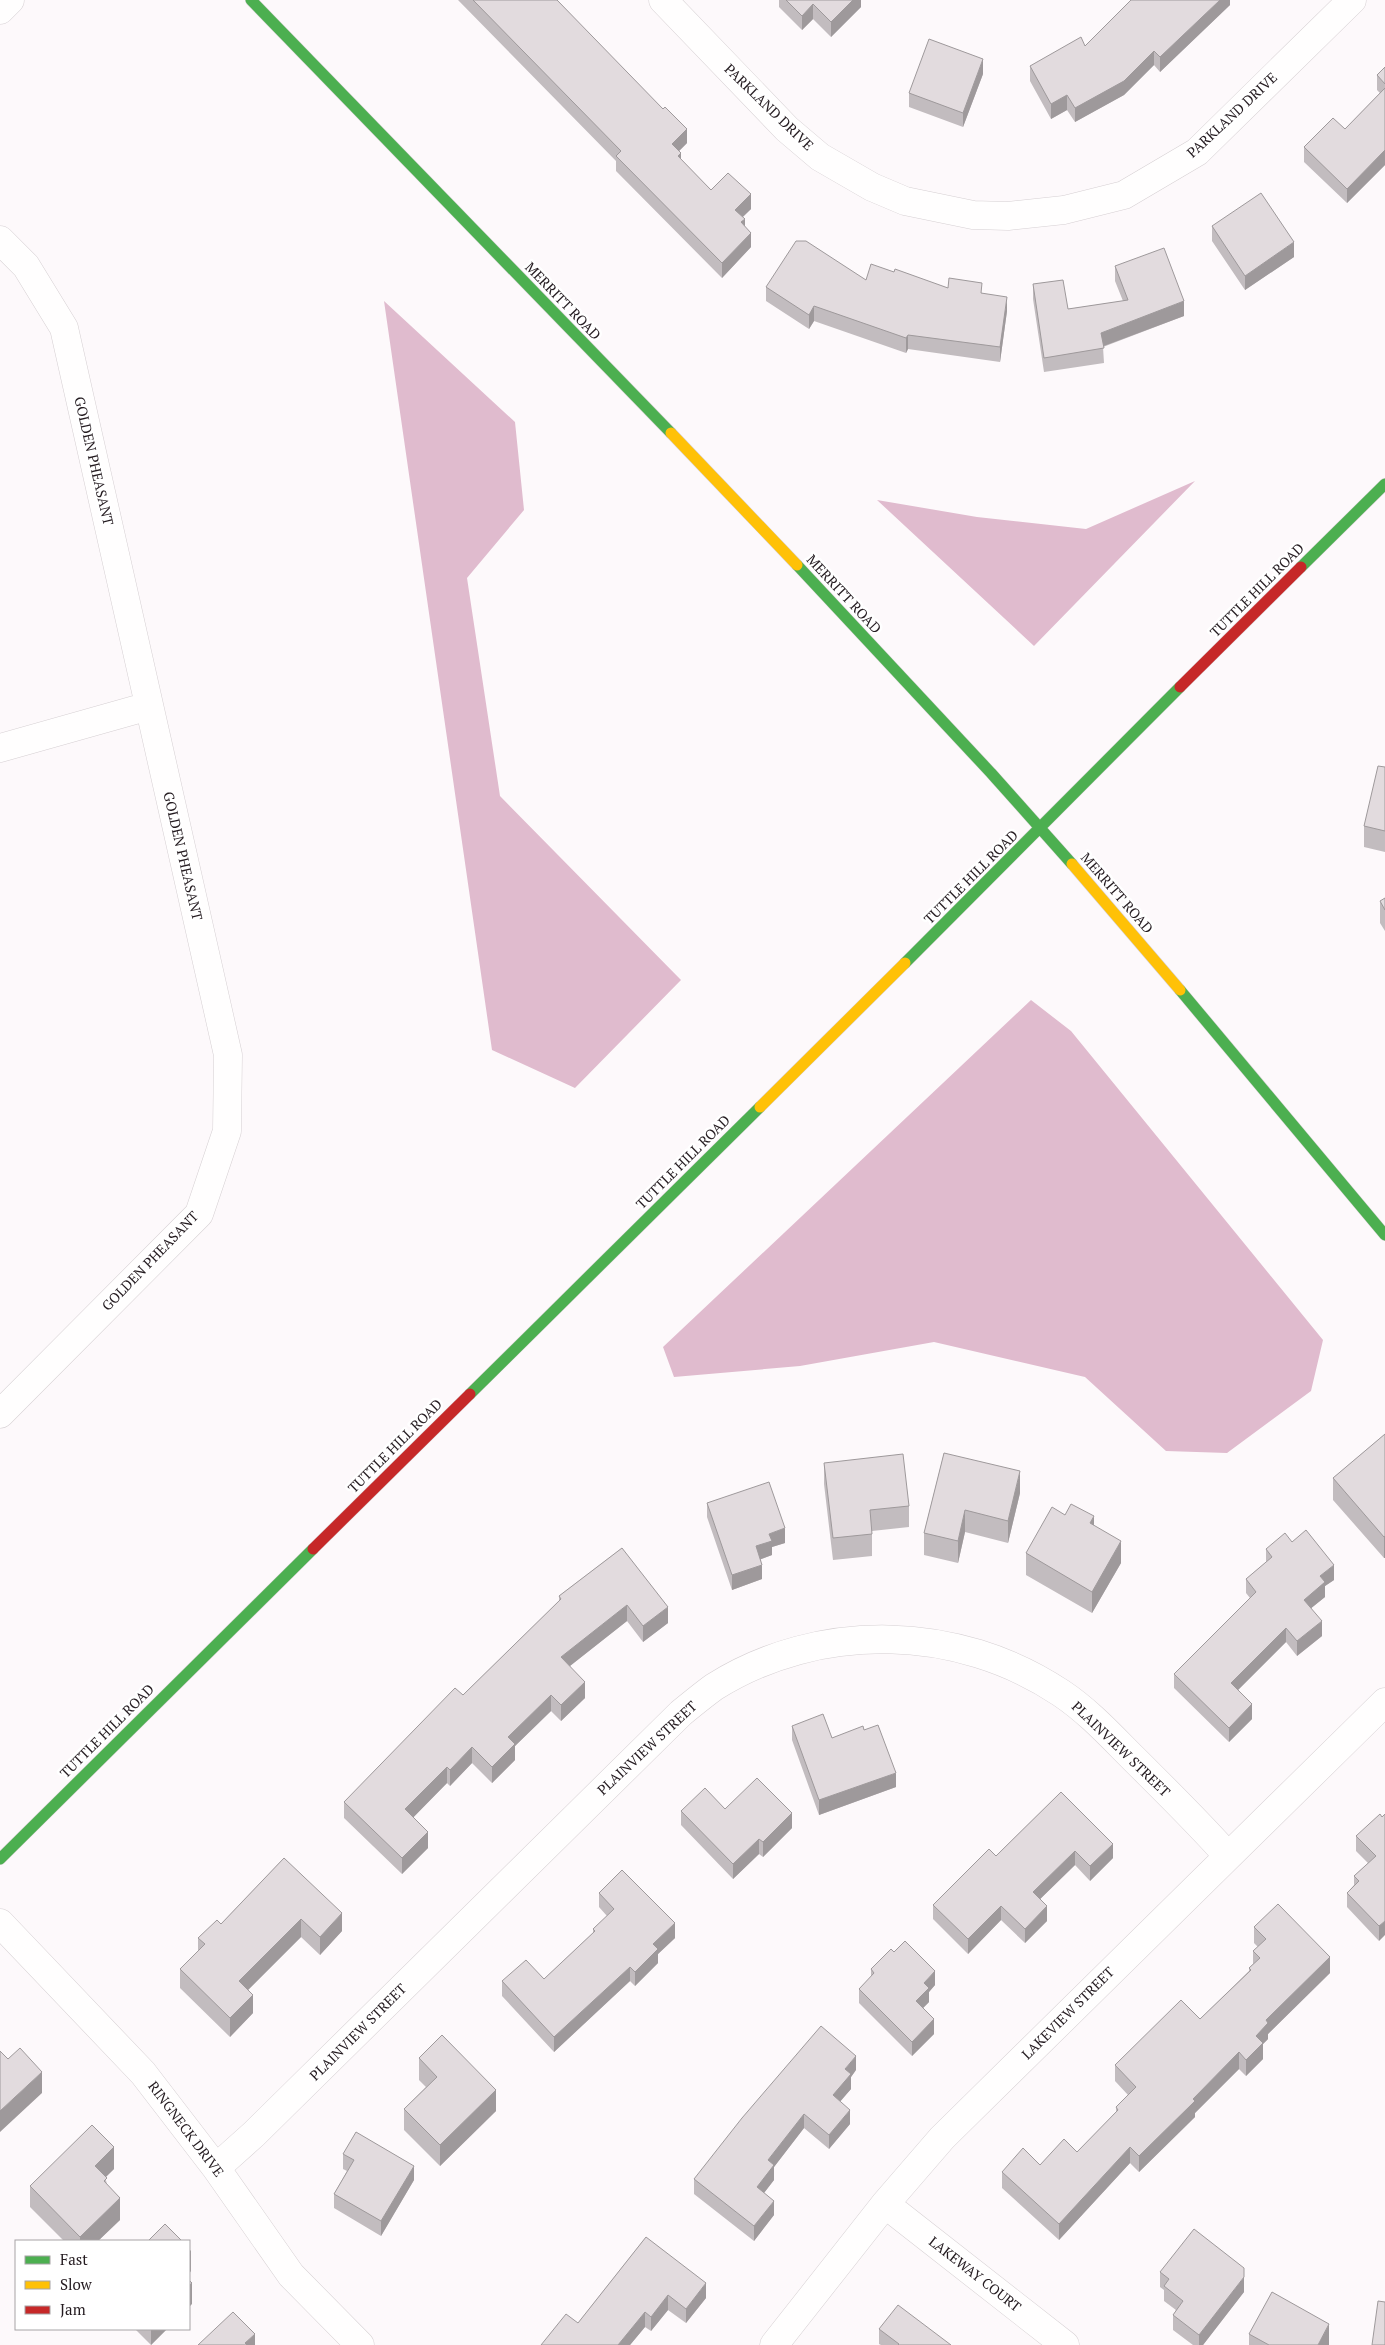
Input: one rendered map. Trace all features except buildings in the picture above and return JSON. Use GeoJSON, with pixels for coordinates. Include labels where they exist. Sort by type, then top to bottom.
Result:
{"type":"FeatureCollection","features":[{"type":"Feature","properties":{"kind":"main road","name":"MERRITT ROAD"},"geometry":{"type":"LineString","coordinates":[[251,0],[750,515],[988,770],[1129,930],[1385,1235]]}},
{"type":"Feature","properties":{"kind":"main road","name":"TUTTLE HILL ROAD"},"geometry":{"type":"LineString","coordinates":[[0,1859],[1040,830],[1082,785],[1385,484]]}},
{"type":"Feature","properties":{"kind":"street"},"geometry":{"type":"LineString","coordinates":[[0,10],[10,0]]}},
{"type":"Feature","properties":{"kind":"street","name":"PARKLAND DRIVE"},"geometry":{"type":"LineString","coordinates":[[666,1],[787,129],[820,157],[872,187],[905,200],[973,215],[1008,216],[1064,210],[1124,195],[1197,152],[1352,0]]}},
{"type":"Feature","properties":{"kind":"street","name":"GOLDEN PHEASANT"},"geometry":{"type":"LineString","coordinates":[[0,240],[26,266],[64,328],[228,1055],[227,1131],[199,1214],[0,1414]]}},
{"type":"Feature","properties":{"kind":"street"},"geometry":{"type":"LineString","coordinates":[[0,748],[149,706]]}},
{"type":"Feature","properties":{"kind":"street","name":"PLAINVIEW STREET"},"geometry":{"type":"LineString","coordinates":[[216,2168],[254,2134],[681,1713],[714,1688],[751,1668],[789,1655],[832,1643],[856,1639],[887,1638],[922,1641],[954,1646],[1038,1678],[1080,1706],[1228,1856]]}},
{"type":"Feature","properties":{"kind":"street","name":"LAKEVIEW STREET"},"geometry":{"type":"LineString","coordinates":[[774,2345],[885,2204],[942,2138],[1385,1702]]}},
{"type":"Feature","properties":{"kind":"street","name":"RINGNECK DRIVE"},"geometry":{"type":"LineString","coordinates":[[0,1923],[144,2073],[216,2168],[291,2275],[360,2345]]}},
{"type":"Feature","properties":{"kind":"street","name":"LAKEWAY COURT"},"geometry":{"type":"LineString","coordinates":[[885,2204],[1065,2345]]}},
{"type":"Feature","properties":{"kind":"shaded area"},"geometry":{"type":"Polygon","coordinates":[[[384,301],[515,422],[524,510],[467,578],[500,796],[681,980],[575,1088],[492,1050],[384,301]]]}},
{"type":"Feature","properties":{"kind":"shaded area"},"geometry":{"type":"Polygon","coordinates":[[[1195,481],[1034,646],[877,500],[977,517],[1086,529],[1195,481]]]}},
{"type":"Feature","properties":{"kind":"shaded area"},"geometry":{"type":"Polygon","coordinates":[[[1031,1000],[1071,1031],[1323,1340],[1311,1391],[1227,1453],[1166,1451],[1085,1377],[934,1342],[800,1366],[674,1377],[663,1347],[1031,1000]]]}},
{"type":"Feature","properties":{"kind":"traffic: fast"},"geometry":{"type":"LineString","coordinates":[[251,0],[671,433]]}},
{"type":"Feature","properties":{"kind":"traffic: fast"},"geometry":{"type":"LineString","coordinates":[[1301,567],[1385,484]]}},
{"type":"Feature","properties":{"kind":"traffic: fast"},"geometry":{"type":"LineString","coordinates":[[797,565],[991,773],[1072,864]]}},
{"type":"Feature","properties":{"kind":"traffic: fast"},"geometry":{"type":"LineString","coordinates":[[905,963],[1180,687]]}},
{"type":"Feature","properties":{"kind":"traffic: fast"},"geometry":{"type":"LineString","coordinates":[[1180,990],[1385,1235]]}},
{"type":"Feature","properties":{"kind":"traffic: fast"},"geometry":{"type":"LineString","coordinates":[[470,1394],[760,1107]]}},
{"type":"Feature","properties":{"kind":"traffic: fast"},"geometry":{"type":"LineString","coordinates":[[0,1859],[313,1549]]}},
{"type":"Feature","properties":{"kind":"traffic: slow"},"geometry":{"type":"LineString","coordinates":[[671,433],[797,565]]}},
{"type":"Feature","properties":{"kind":"traffic: slow"},"geometry":{"type":"LineString","coordinates":[[1072,864],[1180,990]]}},
{"type":"Feature","properties":{"kind":"traffic: slow"},"geometry":{"type":"LineString","coordinates":[[760,1107],[905,963]]}},
{"type":"Feature","properties":{"kind":"traffic: jam"},"geometry":{"type":"LineString","coordinates":[[1180,687],[1301,567]]}},
{"type":"Feature","properties":{"kind":"traffic: jam"},"geometry":{"type":"LineString","coordinates":[[313,1549],[470,1394]]}}]}
